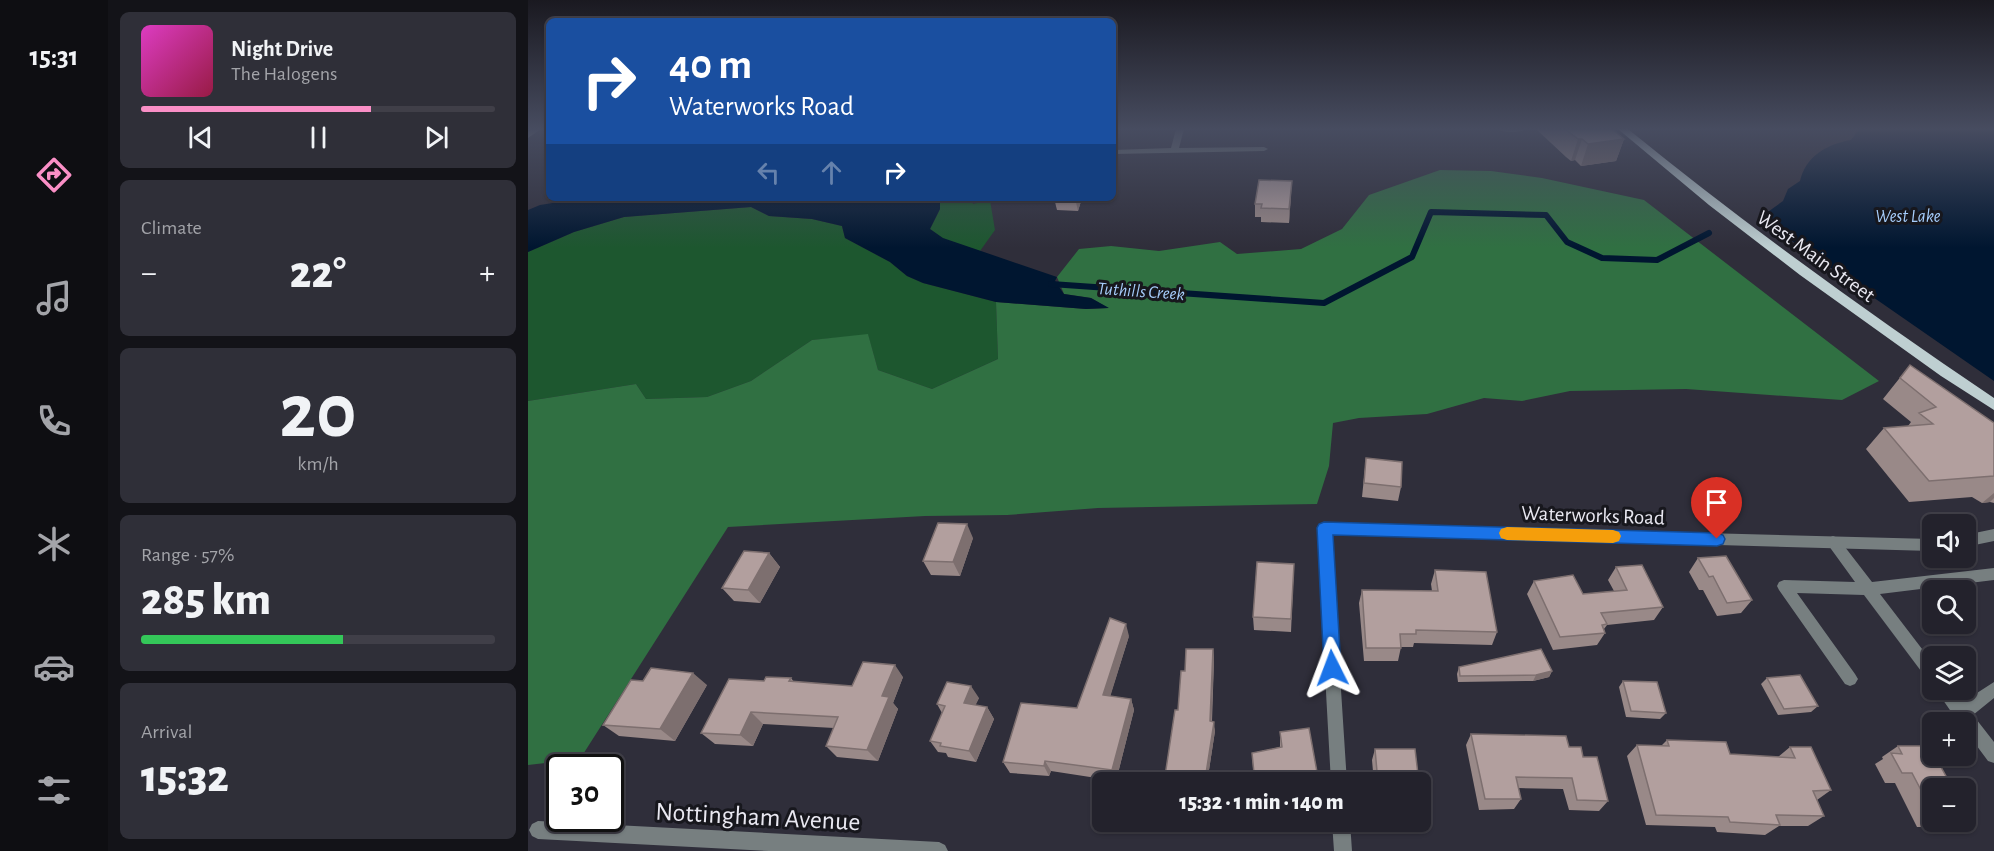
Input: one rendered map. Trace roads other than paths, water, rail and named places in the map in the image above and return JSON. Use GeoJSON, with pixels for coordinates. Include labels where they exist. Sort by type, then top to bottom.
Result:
{"type":"FeatureCollection","features":[{"type":"Feature","properties":{"kind":"main road","name":"West Main Street"},"geometry":{"type":"LineString","coordinates":[[1671,169],[1723,212],[1897,340],[1994,405]]}},
{"type":"Feature","properties":{"kind":"street","name":"Waterworks Road"},"geometry":{"type":"LineString","coordinates":[[1338,772],[1324,528],[1922,545]]}},
{"type":"Feature","properties":{"kind":"street"},"geometry":{"type":"LineString","coordinates":[[1976,539],[1994,535]]}},
{"type":"Feature","properties":{"kind":"street"},"geometry":{"type":"LineString","coordinates":[[1833,543],[1922,661]]}},
{"type":"Feature","properties":{"kind":"street"},"geometry":{"type":"LineString","coordinates":[[1850,679],[1784,586],[1868,589],[1994,574]]}},
{"type":"Feature","properties":{"kind":"street"},"geometry":{"type":"LineString","coordinates":[[1963,712],[1994,689]]}},
{"type":"Feature","properties":{"kind":"street"},"geometry":{"type":"LineString","coordinates":[[1952,700],[1961,712]]}},
{"type":"Feature","properties":{"kind":"street"},"geometry":{"type":"LineString","coordinates":[[1976,731],[1994,755]]}},
{"type":"Feature","properties":{"kind":"street","name":"Nottingham Avenue"},"geometry":{"type":"LineString","coordinates":[[538,830],[939,851]]}},
{"type":"Feature","properties":{"kind":"street"},"geometry":{"type":"LineString","coordinates":[[1342,832],[1343,851]]}},
{"type":"Feature","properties":{"kind":"water","name":"West Lake"},"geometry":{"type":"Polygon","coordinates":[[[1805,169],[1994,169],[1994,381],[1785,236],[1765,214],[1783,201],[1788,189],[1800,181],[1805,169]]]}},
{"type":"Feature","properties":{"kind":"water"},"geometry":{"type":"Polygon","coordinates":[[[565,201],[940,201],[940,209],[930,229],[943,238],[1057,277],[1055,281],[1064,294],[1091,298],[1109,308],[1086,309],[996,302],[923,283],[907,276],[890,262],[845,238],[842,226],[812,219],[769,216],[751,207],[624,217],[574,232],[528,252],[528,210],[540,205],[565,201]]]}},
{"type":"Feature","properties":{"kind":"waterway","name":"Tuthills Creek"},"geometry":{"type":"LineString","coordinates":[[1051,284],[1324,303],[1412,257],[1431,212],[1546,215],[1567,242],[1602,258],[1657,260],[1709,233]]}}]}
